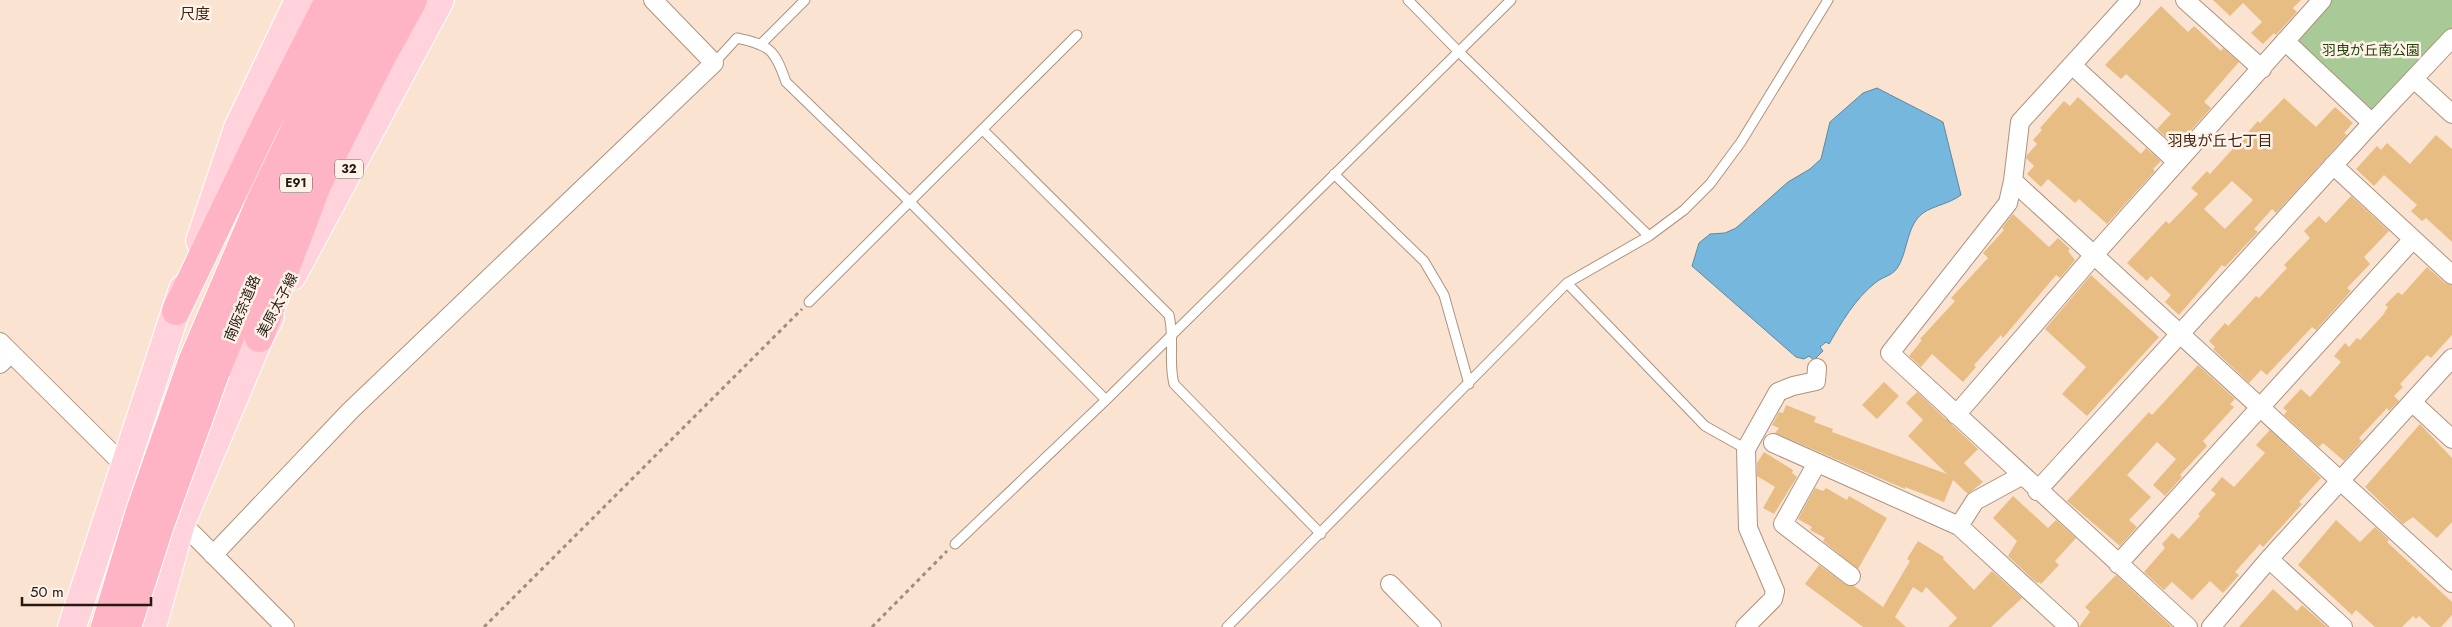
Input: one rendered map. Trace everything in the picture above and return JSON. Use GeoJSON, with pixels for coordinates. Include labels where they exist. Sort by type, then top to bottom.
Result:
{"type":"FeatureCollection","features":[{"type":"Feature","properties":{"kind":"highway"},"geometry":{"type":"LineString","coordinates":[[176,311],[264,128],[330,0]]}},
{"type":"Feature","properties":{"kind":"highway","name":"南阪奈道路"},"geometry":{"type":"LineString","coordinates":[[105,627],[140,511],[192,362],[261,200],[357,0]]}},
{"type":"Feature","properties":{"kind":"highway","name":"南阪奈道路"},"geometry":{"type":"LineString","coordinates":[[128,627],[160,525],[223,352],[284,207],[386,0]]}},
{"type":"Feature","properties":{"kind":"highway"},"geometry":{"type":"LineString","coordinates":[[259,338],[317,185],[380,60],[413,0]]}},
{"type":"Feature","properties":{"kind":"main road"},"geometry":{"type":"LineString","coordinates":[[72,627],[238,128],[299,0]]}},
{"type":"Feature","properties":{"kind":"main road","name":"美原太子線"},"geometry":{"type":"LineString","coordinates":[[152,627],[181,523],[259,338],[440,0]]}},
{"type":"Feature","properties":{"kind":"street"},"geometry":{"type":"LineString","coordinates":[[214,555],[350,411],[714,63],[653,0]]}},
{"type":"Feature","properties":{"kind":"street"},"geometry":{"type":"LineString","coordinates":[[2131,0],[2020,122],[2013,181],[2008,203],[1890,353],[2037,491],[2188,627]]}},
{"type":"Feature","properties":{"kind":"street"},"geometry":{"type":"LineString","coordinates":[[2185,0],[2262,69]]}},
{"type":"Feature","properties":{"kind":"street"},"geometry":{"type":"LineString","coordinates":[[1956,415],[2094,256],[2322,0]]}},
{"type":"Feature","properties":{"kind":"street"},"geometry":{"type":"LineString","coordinates":[[2037,491],[2333,165],[2452,38]]}},
{"type":"Feature","properties":{"kind":"street"},"geometry":{"type":"LineString","coordinates":[[2285,42],[2372,123]]}},
{"type":"Feature","properties":{"kind":"street"},"geometry":{"type":"LineString","coordinates":[[2072,65],[2177,162]]}},
{"type":"Feature","properties":{"kind":"street"},"geometry":{"type":"LineString","coordinates":[[2414,79],[2452,114]]}},
{"type":"Feature","properties":{"kind":"street"},"geometry":{"type":"LineString","coordinates":[[2333,165],[2452,275]]}},
{"type":"Feature","properties":{"kind":"street"},"geometry":{"type":"LineString","coordinates":[[2013,181],[2452,583]]}},
{"type":"Feature","properties":{"kind":"street"},"geometry":{"type":"LineString","coordinates":[[2118,564],[2413,239]]}},
{"type":"Feature","properties":{"kind":"street"},"geometry":{"type":"LineString","coordinates":[[4,353],[125,465],[285,627]]}},
{"type":"Feature","properties":{"kind":"street"},"geometry":{"type":"LineString","coordinates":[[2211,627],[2269,559],[2342,482],[2452,358]]}},
{"type":"Feature","properties":{"kind":"street"},"geometry":{"type":"LineString","coordinates":[[1745,627],[1772,599],[1776,590],[1748,528],[1746,449],[1778,392],[1793,386],[1816,381],[1817,368]]}},
{"type":"Feature","properties":{"kind":"street"},"geometry":{"type":"LineString","coordinates":[[2412,402],[2452,439]]}},
{"type":"Feature","properties":{"kind":"street"},"geometry":{"type":"LineString","coordinates":[[1773,443],[1959,526],[2069,627]]}},
{"type":"Feature","properties":{"kind":"street"},"geometry":{"type":"LineString","coordinates":[[1817,463],[1783,524],[1851,576]]}},
{"type":"Feature","properties":{"kind":"street"},"geometry":{"type":"LineString","coordinates":[[1959,526],[1975,501],[2021,476]]}},
{"type":"Feature","properties":{"kind":"street"},"geometry":{"type":"LineString","coordinates":[[2269,559],[2343,627]]}},
{"type":"Feature","properties":{"kind":"street"},"geometry":{"type":"LineString","coordinates":[[1390,584],[1432,627]]}},
{"type":"Feature","properties":{"kind":"lane"},"geometry":{"type":"LineString","coordinates":[[762,43],[805,0]]}},
{"type":"Feature","properties":{"kind":"lane"},"geometry":{"type":"LineString","coordinates":[[1408,0],[1649,236]]}},
{"type":"Feature","properties":{"kind":"lane"},"geometry":{"type":"LineString","coordinates":[[955,544],[1106,400],[1511,0]]}},
{"type":"Feature","properties":{"kind":"lane"},"geometry":{"type":"LineString","coordinates":[[1227,627],[1567,283],[1649,236],[1684,210],[1710,184],[1741,142],[1828,0]]}},
{"type":"Feature","properties":{"kind":"lane"},"geometry":{"type":"LineString","coordinates":[[809,302],[1077,35]]}},
{"type":"Feature","properties":{"kind":"lane"},"geometry":{"type":"LineString","coordinates":[[714,63],[737,38],[762,43],[778,60],[786,82],[910,202],[1106,400]]}},
{"type":"Feature","properties":{"kind":"lane"},"geometry":{"type":"LineString","coordinates":[[983,130],[1169,315],[1174,333],[1171,371],[1174,384],[1321,534]]}},
{"type":"Feature","properties":{"kind":"lane"},"geometry":{"type":"LineString","coordinates":[[1334,174],[1424,261],[1444,295],[1469,384]]}},
{"type":"Feature","properties":{"kind":"lane"},"geometry":{"type":"LineString","coordinates":[[1567,283],[1705,426],[1746,449]]}},
{"type":"Feature","properties":{"kind":"path"},"geometry":{"type":"LineString","coordinates":[[484,627],[809,302]]}},
{"type":"Feature","properties":{"kind":"path"},"geometry":{"type":"LineString","coordinates":[[872,627],[955,544]]}},
{"type":"Feature","properties":{"kind":"green space","name":"羽曳が丘南公園"},"geometry":{"type":"Polygon","coordinates":[[[2328,0],[2452,0],[2452,36],[2372,118],[2291,42],[2328,0]]]}},
{"type":"Feature","properties":{"kind":"water"},"geometry":{"type":"Polygon","coordinates":[[[1877,88],[1943,122],[1961,195],[1928,210],[1918,218],[1911,231],[1897,269],[1875,283],[1861,296],[1829,344],[1826,342],[1820,347],[1823,351],[1814,360],[1809,356],[1804,359],[1796,357],[1692,266],[1699,243],[1710,234],[1725,233],[1736,228],[1788,182],[1810,169],[1821,159],[1830,122],[1863,93],[1877,88]]]}},
{"type":"Feature","properties":{"kind":"building"},"geometry":{"type":"Polygon","coordinates":[[[2213,0],[2301,0],[2293,8],[2297,12],[2276,35],[2274,33],[2263,44],[2251,33],[2262,22],[2243,3],[2230,16],[2213,0]]]}},
{"type":"Feature","properties":{"kind":"building"},"geometry":{"type":"Polygon","coordinates":[[[2161,6],[2188,32],[2194,26],[2221,51],[2223,48],[2239,62],[2204,102],[2211,108],[2176,147],[2157,129],[2171,114],[2126,74],[2121,79],[2105,65],[2161,6]]]}},
{"type":"Feature","properties":{"kind":"building"},"geometry":{"type":"Polygon","coordinates":[[[2078,97],[2141,154],[2146,148],[2161,161],[2153,169],[2155,171],[2107,224],[2079,199],[2075,203],[2048,179],[2041,187],[2027,174],[2034,166],[2026,158],[2037,144],[2033,140],[2042,130],[2040,128],[2064,101],[2070,106],[2078,97]]]}},
{"type":"Feature","properties":{"kind":"building"},"geometry":{"type":"Polygon","coordinates":[[[2284,98],[2316,127],[2335,107],[2353,123],[2344,133],[2347,135],[2276,213],[2272,209],[2254,229],[2258,232],[2225,267],[2222,265],[2179,315],[2165,302],[2171,295],[2151,276],[2147,281],[2127,263],[2166,221],[2169,224],[2198,194],[2191,188],[2207,171],[2210,174],[2258,121],[2260,123],[2284,98]],[[2232,181],[2204,209],[2225,229],[2253,200],[2232,181]]]}},
{"type":"Feature","properties":{"kind":"building"},"geometry":{"type":"Polygon","coordinates":[[[2436,135],[2452,149],[2452,242],[2426,218],[2422,221],[2411,211],[2417,205],[2384,175],[2374,186],[2356,169],[2377,146],[2381,150],[2387,143],[2410,164],[2436,135]]]}},
{"type":"Feature","properties":{"kind":"building"},"geometry":{"type":"Polygon","coordinates":[[[2351,196],[2389,231],[2364,257],[2370,264],[2347,288],[2351,291],[2316,330],[2312,327],[2267,375],[2261,370],[2249,383],[2213,349],[2215,347],[2209,341],[2225,323],[2228,326],[2256,296],[2259,298],[2287,268],[2284,265],[2310,238],[2304,231],[2319,216],[2326,223],[2351,196]]]}},
{"type":"Feature","properties":{"kind":"building"},"geometry":{"type":"Polygon","coordinates":[[[2013,214],[2049,247],[2058,238],[2070,249],[2068,251],[2075,260],[2060,278],[2056,275],[2003,338],[2001,335],[1974,365],[1976,367],[1963,382],[1932,354],[1921,367],[1909,356],[1922,340],[1920,339],[1955,301],[1951,298],[1988,258],[1983,253],[2004,230],[2002,228],[2013,214]]]}},
{"type":"Feature","properties":{"kind":"building"},"geometry":{"type":"Polygon","coordinates":[[[2427,267],[2445,283],[2452,285],[2452,335],[2431,358],[2427,355],[2400,384],[2403,387],[2394,396],[2399,401],[2389,411],[2387,408],[2359,438],[2362,441],[2344,461],[2323,443],[2319,447],[2284,415],[2287,411],[2283,408],[2301,389],[2310,397],[2341,362],[2334,356],[2345,343],[2349,347],[2357,338],[2360,340],[2383,315],[2388,307],[2385,305],[2398,292],[2402,295],[2427,267]]]}},
{"type":"Feature","properties":{"kind":"building"},"geometry":{"type":"Polygon","coordinates":[[[2091,275],[2159,337],[2087,416],[2062,394],[2086,367],[2045,329],[2091,275]]]}},
{"type":"Feature","properties":{"kind":"building"},"geometry":{"type":"Polygon","coordinates":[[[2198,365],[2235,399],[2230,404],[2234,407],[2203,441],[2207,446],[2180,475],[2182,477],[2165,496],[2153,485],[2176,459],[2157,442],[2127,475],[2151,497],[2129,520],[2137,527],[2120,546],[2067,501],[2149,412],[2152,415],[2198,365]]]}},
{"type":"Feature","properties":{"kind":"building"},"geometry":{"type":"Polygon","coordinates":[[[1884,382],[1899,396],[1877,419],[1862,405],[1884,382]]]}},
{"type":"Feature","properties":{"kind":"building"},"geometry":{"type":"Polygon","coordinates":[[[1917,392],[1978,449],[1964,463],[1983,482],[1968,494],[1953,480],[1944,502],[1905,487],[1905,489],[1775,433],[1779,428],[1772,425],[1779,412],[1783,413],[1786,405],[1816,417],[1814,422],[1833,429],[1832,432],[1947,474],[1908,436],[1923,420],[1906,403],[1917,392]]]}},
{"type":"Feature","properties":{"kind":"building"},"geometry":{"type":"Polygon","coordinates":[[[2420,424],[2452,458],[2452,522],[2437,538],[2413,517],[2403,524],[2365,487],[2420,424]]]}},
{"type":"Feature","properties":{"kind":"building"},"geometry":{"type":"Polygon","coordinates":[[[2270,430],[2321,478],[2299,502],[2302,504],[2263,547],[2260,544],[2235,572],[2239,575],[2223,593],[2210,581],[2192,600],[2172,582],[2164,590],[2144,572],[2165,548],[2162,544],[2172,533],[2179,539],[2200,516],[2198,514],[2216,494],[2211,490],[2222,477],[2234,487],[2265,453],[2256,445],[2270,430]]]}},
{"type":"Feature","properties":{"kind":"building"},"geometry":{"type":"Polygon","coordinates":[[[1764,452],[1793,470],[1792,473],[1797,477],[1774,514],[1763,508],[1775,487],[1757,476],[1757,463],[1764,452]]]}},
{"type":"Feature","properties":{"kind":"building"},"geometry":{"type":"Polygon","coordinates":[[[1815,488],[1823,491],[1826,488],[1847,500],[1849,496],[1887,518],[1858,569],[1823,541],[1825,538],[1810,530],[1812,527],[1798,519],[1815,488]]]}},
{"type":"Feature","properties":{"kind":"building"},"geometry":{"type":"Polygon","coordinates":[[[2013,496],[2048,528],[2056,520],[2076,538],[2055,561],[2059,565],[2041,584],[2037,583],[2008,556],[2017,541],[1993,518],[2013,496]]]}},
{"type":"Feature","properties":{"kind":"building"},"geometry":{"type":"Polygon","coordinates":[[[2336,520],[2360,542],[2375,527],[2389,540],[2387,542],[2452,602],[2452,615],[2441,627],[2431,627],[2419,616],[2416,619],[2413,616],[2402,627],[2375,627],[2356,610],[2352,615],[2298,565],[2336,520]]]}},
{"type":"Feature","properties":{"kind":"building"},"geometry":{"type":"Polygon","coordinates":[[[1918,541],[1944,557],[1943,559],[1974,590],[1992,571],[2022,598],[1991,627],[1948,627],[1957,618],[1926,587],[1922,593],[1913,587],[1895,617],[1906,627],[1863,627],[1805,584],[1819,565],[1845,584],[1854,586],[1883,607],[1910,561],[1907,559],[1918,541]]]}},
{"type":"Feature","properties":{"kind":"building"},"geometry":{"type":"Polygon","coordinates":[[[2116,575],[2172,627],[2079,627],[2090,612],[2085,607],[2116,575]]]}},
{"type":"Feature","properties":{"kind":"building"},"geometry":{"type":"Polygon","coordinates":[[[2273,589],[2297,611],[2302,605],[2327,627],[2239,627],[2273,589]]]}},
{"type":"Feature","properties":{"kind":"district","name":"尺度"},"geometry":{"type":"Point","coordinates":[195,14]}},
{"type":"Feature","properties":{"kind":"district","name":"羽曳が丘七丁目"},"geometry":{"type":"Point","coordinates":[2220,141]}}]}
